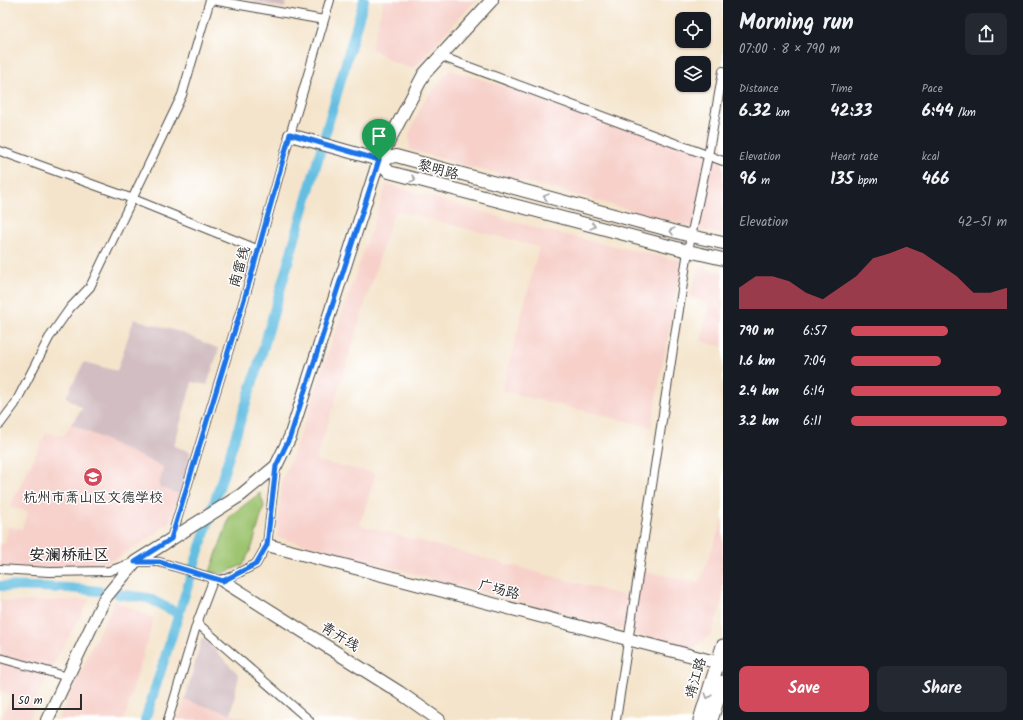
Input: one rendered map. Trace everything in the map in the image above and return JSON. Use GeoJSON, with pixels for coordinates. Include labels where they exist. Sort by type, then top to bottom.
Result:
{"type":"FeatureCollection","features":[{"type":"Feature","properties":{"kind":"main road"},"geometry":{"type":"LineString","coordinates":[[47,720],[104,598],[135,562],[236,498],[276,466],[290,437],[379,160],[424,74],[492,0]]}},
{"type":"Feature","properties":{"kind":"main road"},"geometry":{"type":"LineString","coordinates":[[290,134],[379,160]]}},
{"type":"Feature","properties":{"kind":"main road","name":"黎明路"},"geometry":{"type":"LineString","coordinates":[[723,243],[691,236],[396,156],[379,160],[389,172],[723,259]]}},
{"type":"Feature","properties":{"kind":"main road","name":"广场路"},"geometry":{"type":"LineString","coordinates":[[267,545],[720,663]]}},
{"type":"Feature","properties":{"kind":"main road","name":"青开线"},"geometry":{"type":"LineString","coordinates":[[215,579],[392,688],[439,720]]}},
{"type":"Feature","properties":{"kind":"main road","name":"靖江路"},"geometry":{"type":"LineString","coordinates":[[700,720],[720,663],[723,646]]}},
{"type":"Feature","properties":{"kind":"main road","name":"靖江路"},"geometry":{"type":"LineString","coordinates":[[712,720],[723,682]]}},
{"type":"Feature","properties":{"kind":"street"},"geometry":{"type":"LineString","coordinates":[[0,424],[14,404],[49,338],[70,308],[90,287],[182,95],[211,0],[324,20]]}},
{"type":"Feature","properties":{"kind":"street","name":"南雷线"},"geometry":{"type":"LineString","coordinates":[[171,539],[259,250],[290,134],[330,0]]}},
{"type":"Feature","properties":{"kind":"street"},"geometry":{"type":"LineString","coordinates":[[440,56],[723,161]]}},
{"type":"Feature","properties":{"kind":"street"},"geometry":{"type":"LineString","coordinates":[[616,720],[688,251],[708,156],[723,71]]}},
{"type":"Feature","properties":{"kind":"street"},"geometry":{"type":"LineString","coordinates":[[0,151],[133,199],[259,250]]}},
{"type":"Feature","properties":{"kind":"street"},"geometry":{"type":"LineString","coordinates":[[0,569],[49,572],[109,571],[135,562],[159,562],[215,579],[256,564],[267,545],[276,466]]}},
{"type":"Feature","properties":{"kind":"street"},"geometry":{"type":"LineString","coordinates":[[168,720],[197,623],[215,579]]}},
{"type":"Feature","properties":{"kind":"street"},"geometry":{"type":"LineString","coordinates":[[197,623],[309,720]]}},
{"type":"Feature","properties":{"kind":"street"},"geometry":{"type":"LineString","coordinates":[[0,658],[68,677]]}},
{"type":"Feature","properties":{"kind":"shaded area"},"geometry":{"type":"Polygon","coordinates":[[[246,0],[286,0],[285,8],[246,0]]]}},
{"type":"Feature","properties":{"kind":"shaded area"},"geometry":{"type":"Polygon","coordinates":[[[384,0],[476,0],[414,69],[395,63],[371,48],[384,0]]]}},
{"type":"Feature","properties":{"kind":"shaded area"},"geometry":{"type":"Polygon","coordinates":[[[450,70],[723,153],[723,235],[410,150],[409,134],[423,103],[450,70]]]}},
{"type":"Feature","properties":{"kind":"shaded area"},"geometry":{"type":"Polygon","coordinates":[[[387,184],[543,230],[682,261],[651,427],[502,391],[539,247],[398,211],[392,217],[316,461],[376,473],[360,525],[626,596],[633,569],[699,583],[723,520],[723,597],[712,634],[692,649],[277,537],[282,481],[295,449],[387,184]]]}},
{"type":"Feature","properties":{"kind":"shaded area"},"geometry":{"type":"Polygon","coordinates":[[[699,267],[723,273],[723,347],[701,341],[709,302],[689,298],[699,267]]]}},
{"type":"Feature","properties":{"kind":"shaded area"},"geometry":{"type":"Polygon","coordinates":[[[134,319],[180,332],[219,349],[207,385],[192,382],[174,446],[191,452],[179,494],[159,487],[163,467],[71,424],[83,408],[66,397],[84,362],[117,371],[134,319]]]}},
{"type":"Feature","properties":{"kind":"shaded area","name":"杭州市萧山区文德学校"},"geometry":{"type":"Polygon","coordinates":[[[71,424],[164,467],[159,487],[179,494],[170,520],[156,534],[112,561],[82,566],[48,568],[0,565],[0,543],[5,544],[8,527],[22,529],[28,512],[10,507],[46,433],[64,436],[71,424]]]}},
{"type":"Feature","properties":{"kind":"shaded area"},"geometry":{"type":"Polygon","coordinates":[[[90,599],[44,681],[29,720],[1,720],[11,694],[0,691],[0,600],[15,602],[90,599]]]}},
{"type":"Feature","properties":{"kind":"shaded area"},"geometry":{"type":"Polygon","coordinates":[[[114,601],[154,618],[124,720],[58,720],[114,601]]]}},
{"type":"Feature","properties":{"kind":"shaded area"},"geometry":{"type":"Polygon","coordinates":[[[202,637],[239,675],[231,714],[185,700],[202,637]]]}},
{"type":"Feature","properties":{"kind":"shaded area"},"geometry":{"type":"Polygon","coordinates":[[[185,700],[244,718],[245,720],[178,720],[185,700]]]}},
{"type":"Feature","properties":{"kind":"green space"},"geometry":{"type":"Polygon","coordinates":[[[260,493],[264,506],[252,547],[243,565],[223,573],[210,572],[230,516],[260,493]]]}},
{"type":"Feature","properties":{"kind":"waterway"},"geometry":{"type":"LineString","coordinates":[[145,720],[262,353],[364,0]]}},
{"type":"Feature","properties":{"kind":"waterway"},"geometry":{"type":"LineString","coordinates":[[0,586],[69,588],[99,591]]}},
{"type":"Feature","properties":{"kind":"waterway"},"geometry":{"type":"LineString","coordinates":[[118,594],[148,598],[179,614]]}},
{"type":"Feature","properties":{"kind":"place","name":"杭州市萧山区文德学校"},"geometry":{"type":"Point","coordinates":[93,477]}},
{"type":"Feature","properties":{"kind":"district","name":"安澜桥社区"},"geometry":{"type":"Point","coordinates":[69,555]}},
{"type":"Feature","properties":{"kind":"route"},"geometry":{"type":"LineString","coordinates":[[290,134],[379,160],[290,437],[276,466],[267,545],[256,564],[223,581],[159,562],[135,562],[171,539],[250,280],[290,134]]}}]}
